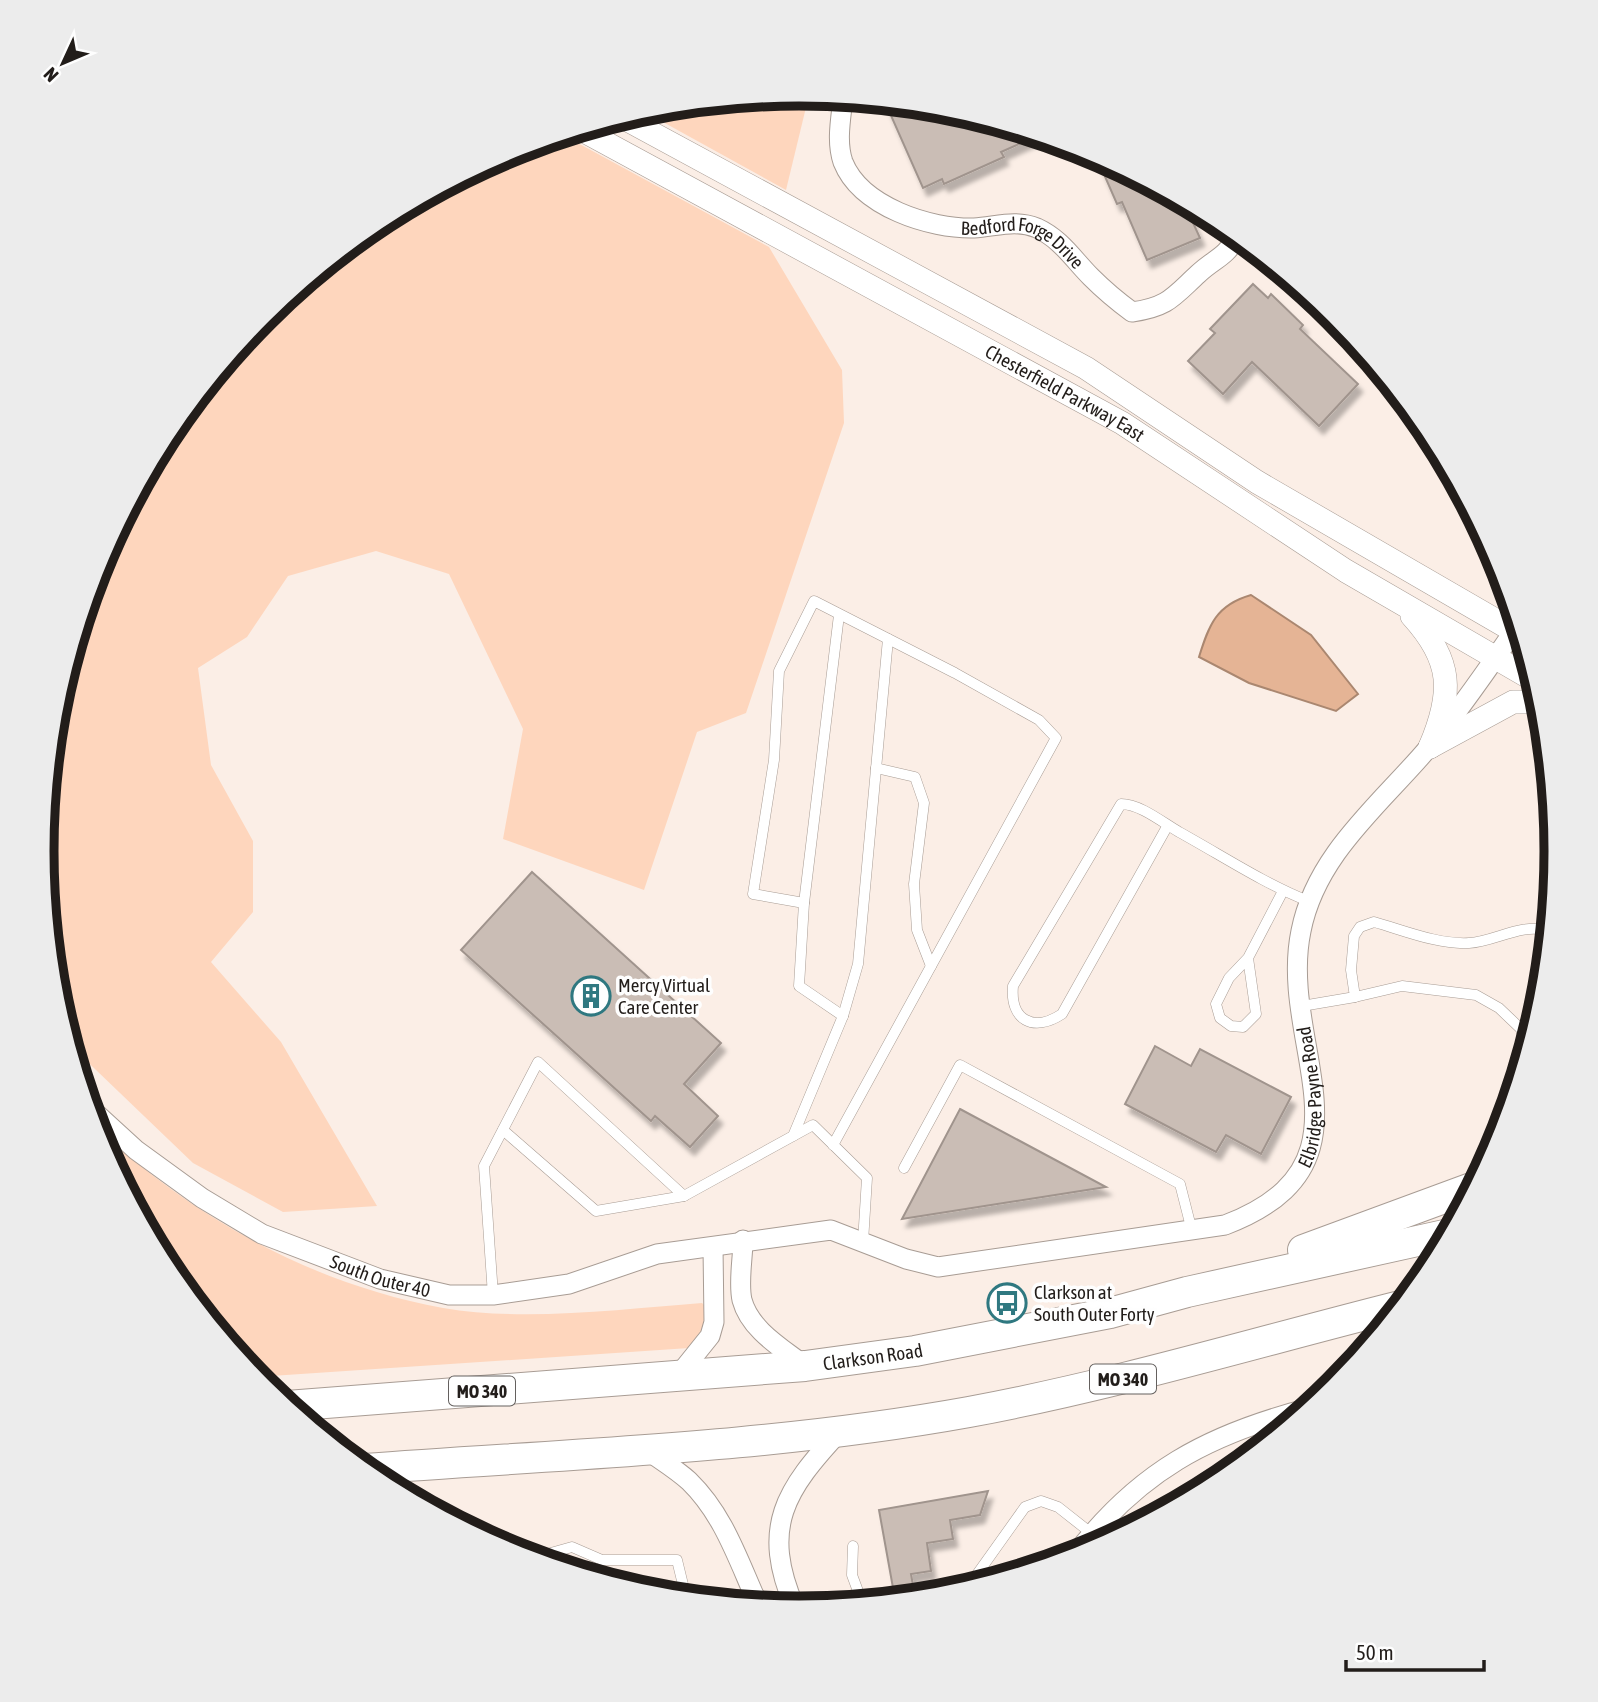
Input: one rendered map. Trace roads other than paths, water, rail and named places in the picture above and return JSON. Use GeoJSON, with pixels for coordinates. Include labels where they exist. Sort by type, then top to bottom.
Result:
{"type":"FeatureCollection","features":[{"type":"Feature","properties":{"kind":"main road"},"geometry":{"type":"LineString","coordinates":[[1187,1292],[1461,1192]]}},
{"type":"Feature","properties":{"kind":"main road","name":"Clarkson Road"},"geometry":{"type":"LineString","coordinates":[[301,1405],[805,1366],[1012,1334],[1435,1237]]}},
{"type":"Feature","properties":{"kind":"main road","name":"MO 340"},"geometry":{"type":"LineString","coordinates":[[382,1468],[841,1430],[1042,1397],[1133,1377],[1385,1310]]}},
{"type":"Feature","properties":{"kind":"street","name":"Bedford Forge Drive"},"geometry":{"type":"LineString","coordinates":[[842,108],[839,133],[843,161],[859,186],[897,212],[933,225],[976,228],[1004,222],[1035,227],[1065,246],[1090,275],[1132,312],[1156,309],[1177,297],[1199,273],[1227,254],[1232,246]]}},
{"type":"Feature","properties":{"kind":"street","name":"Chesterfield Parkway East"},"geometry":{"type":"LineString","coordinates":[[637,125],[1086,369],[1258,482],[1509,628]]}},
{"type":"Feature","properties":{"kind":"street","name":"Chesterfield Parkway East"},"geometry":{"type":"LineString","coordinates":[[593,136],[1122,423],[1346,571],[1521,673]]}},
{"type":"Feature","properties":{"kind":"street"},"geometry":{"type":"LineString","coordinates":[[1401,603],[1428,633],[1445,670],[1447,696],[1443,716],[1430,747]]}},
{"type":"Feature","properties":{"kind":"street","name":"Elbridge Payne Road"},"geometry":{"type":"LineString","coordinates":[[743,1240],[831,1230],[906,1259],[938,1267],[1192,1232],[1225,1225],[1256,1213],[1273,1202],[1311,1151],[1316,1112],[1297,965],[1300,934],[1308,901],[1334,856],[1365,816],[1430,747],[1512,639]]}},
{"type":"Feature","properties":{"kind":"street"},"geometry":{"type":"LineString","coordinates":[[1430,747],[1513,702],[1528,702]]}},
{"type":"Feature","properties":{"kind":"street","name":"South Outer 40"},"geometry":{"type":"LineString","coordinates":[[106,1123],[136,1150],[202,1198],[262,1234],[380,1279],[449,1295],[493,1295],[569,1284],[657,1254],[743,1240]]}},
{"type":"Feature","properties":{"kind":"street"},"geometry":{"type":"LineString","coordinates":[[743,1240],[742,1298],[750,1318],[765,1335],[805,1366]]}},
{"type":"Feature","properties":{"kind":"street"},"geometry":{"type":"LineString","coordinates":[[677,1377],[710,1336],[714,1322],[713,1247]]}},
{"type":"Feature","properties":{"kind":"street"},"geometry":{"type":"LineString","coordinates":[[1088,1537],[1120,1502],[1179,1458],[1216,1437],[1286,1414]]}},
{"type":"Feature","properties":{"kind":"street"},"geometry":{"type":"LineString","coordinates":[[790,1596],[783,1579],[777,1547],[782,1516],[809,1464],[841,1430]]}},
{"type":"Feature","properties":{"kind":"street"},"geometry":{"type":"LineString","coordinates":[[644,1448],[687,1479],[705,1498],[724,1525],[754,1594]]}},
{"type":"Feature","properties":{"kind":"lane"},"geometry":{"type":"LineString","coordinates":[[804,903],[753,894],[774,760],[779,671],[814,601],[1040,720],[1056,738],[833,1145]]}},
{"type":"Feature","properties":{"kind":"lane"},"geometry":{"type":"LineString","coordinates":[[839,615],[804,903],[799,986],[843,1016]]}},
{"type":"Feature","properties":{"kind":"lane"},"geometry":{"type":"LineString","coordinates":[[793,1136],[843,1016],[858,964],[888,639]]}},
{"type":"Feature","properties":{"kind":"lane"},"geometry":{"type":"LineString","coordinates":[[876,768],[915,777],[924,803],[914,884],[917,930],[932,965]]}},
{"type":"Feature","properties":{"kind":"lane"},"geometry":{"type":"LineString","coordinates":[[1168,825],[1062,1014],[1050,1022],[1033,1023],[1021,1017],[1012,1003],[1013,986],[1121,804],[1130,804],[1168,825],[1283,891],[1308,901]]}},
{"type":"Feature","properties":{"kind":"lane"},"geometry":{"type":"LineString","coordinates":[[1248,958],[1256,1014],[1243,1027],[1231,1026],[1220,1018],[1216,1004],[1229,978],[1248,958],[1283,891]]}},
{"type":"Feature","properties":{"kind":"lane"},"geometry":{"type":"LineString","coordinates":[[1355,997],[1351,970],[1354,936],[1366,923],[1374,922],[1450,942],[1469,943],[1523,931],[1539,931]]}},
{"type":"Feature","properties":{"kind":"lane"},"geometry":{"type":"LineString","coordinates":[[1302,1006],[1402,986],[1476,995],[1499,1008],[1521,1030]]}},
{"type":"Feature","properties":{"kind":"lane"},"geometry":{"type":"LineString","coordinates":[[493,1295],[484,1166],[538,1062],[684,1196]]}},
{"type":"Feature","properties":{"kind":"lane"},"geometry":{"type":"LineString","coordinates":[[904,1168],[960,1065],[1180,1184],[1192,1232]]}},
{"type":"Feature","properties":{"kind":"lane"},"geometry":{"type":"LineString","coordinates":[[503,1130],[596,1211],[684,1196],[813,1125],[867,1178],[863,1242]]}},
{"type":"Feature","properties":{"kind":"lane"},"geometry":{"type":"LineString","coordinates":[[978,1573],[1025,1507],[1041,1501],[1058,1507],[1091,1533]]}},
{"type":"Feature","properties":{"kind":"lane"},"geometry":{"type":"LineString","coordinates":[[853,1546],[852,1574],[859,1593]]}},
{"type":"Feature","properties":{"kind":"lane"},"geometry":{"type":"LineString","coordinates":[[551,1553],[572,1547],[602,1560],[677,1560],[683,1586]]}},
{"type":"Feature","properties":{"kind":"place","name":"Mercy Virtual Care Center"},"geometry":{"type":"Point","coordinates":[591,996]}},
{"type":"Feature","properties":{"kind":"place","name":"Clarkson at South Outer Forty"},"geometry":{"type":"Point","coordinates":[1007,1303]}}]}
